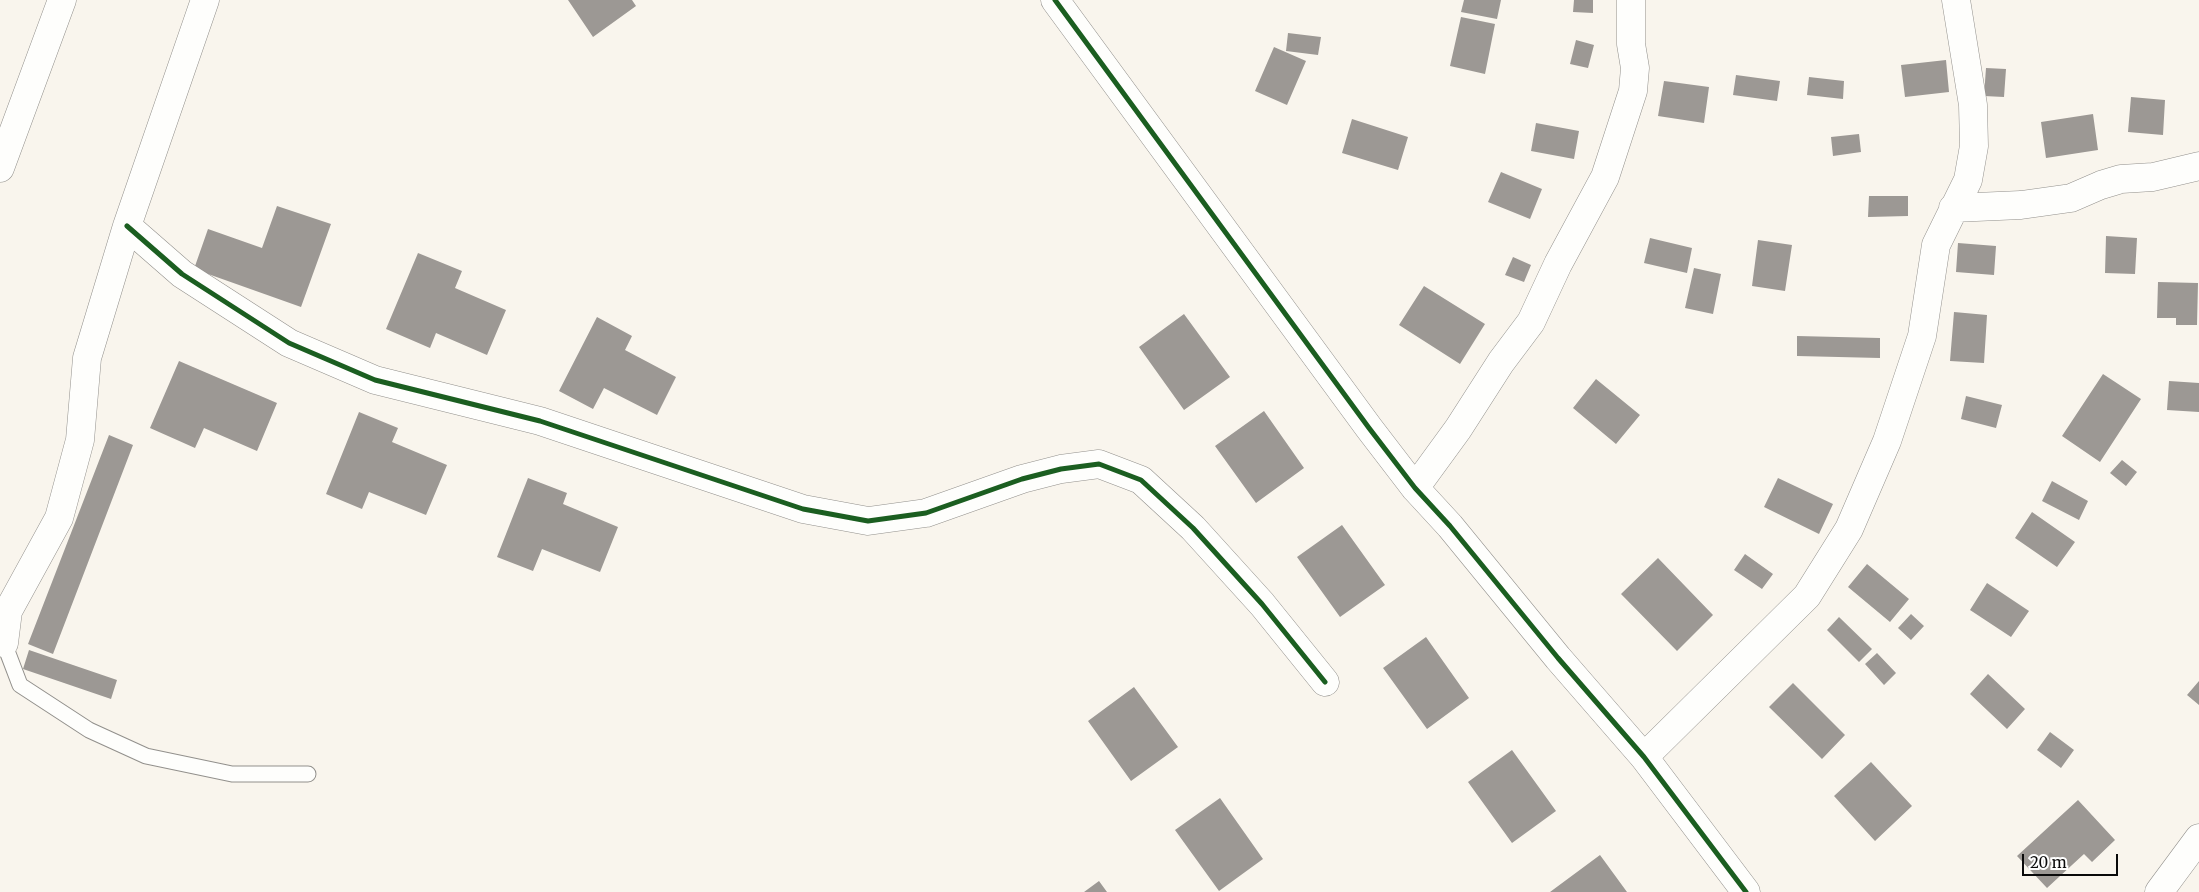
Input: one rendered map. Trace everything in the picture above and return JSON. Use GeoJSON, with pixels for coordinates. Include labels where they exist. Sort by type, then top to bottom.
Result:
{"type":"FeatureCollection","features":[{"type":"Feature","properties":{"kind":"street"},"geometry":{"type":"LineString","coordinates":[[0,168],[62,0]]}},
{"type":"Feature","properties":{"kind":"street"},"geometry":{"type":"LineString","coordinates":[[2,640],[8,611],[59,518],[80,440],[87,358],[127,226],[205,0]]}},
{"type":"Feature","properties":{"kind":"street"},"geometry":{"type":"LineString","coordinates":[[1055,0],[1414,488],[1450,526],[1558,658],[1644,757],[1746,892]]}},
{"type":"Feature","properties":{"kind":"street"},"geometry":{"type":"LineString","coordinates":[[1414,488],[1458,429],[1501,362],[1531,322],[1558,264],[1605,177],[1633,91],[1635,68],[1631,44],[1631,0]]}},
{"type":"Feature","properties":{"kind":"street"},"geometry":{"type":"LineString","coordinates":[[1644,757],[1807,596],[1849,530],[1887,441],[1922,336],[1936,245],[1968,180],[1974,146],[1974,105],[1956,0]]}},
{"type":"Feature","properties":{"kind":"street"},"geometry":{"type":"LineString","coordinates":[[1953,208],[2021,205],[2071,198],[2121,179],[2153,177],[2199,166]]}},
{"type":"Feature","properties":{"kind":"street"},"geometry":{"type":"LineString","coordinates":[[127,226],[182,274],[289,343],[375,380],[540,421],[803,509],[868,521],[926,513],[1022,479],[1061,468],[1099,464],[1141,480],[1193,528],[1262,604],[1325,682]]}},
{"type":"Feature","properties":{"kind":"street"},"geometry":{"type":"LineString","coordinates":[[2159,892],[2199,838]]}},
{"type":"Feature","properties":{"kind":"lane"},"geometry":{"type":"LineString","coordinates":[[2,640],[20,685],[89,730],[146,756],[232,774],[308,774]]}},
{"type":"Feature","properties":{"kind":"building"},"geometry":{"type":"Polygon","coordinates":[[[568,0],[632,0],[636,6],[593,37],[568,0]]]}},
{"type":"Feature","properties":{"kind":"building"},"geometry":{"type":"Polygon","coordinates":[[[1464,0],[1501,0],[1497,19],[1461,12],[1464,0]]]}},
{"type":"Feature","properties":{"kind":"building"},"geometry":{"type":"Polygon","coordinates":[[[1574,0],[1593,0],[1593,13],[1573,12],[1574,0]]]}},
{"type":"Feature","properties":{"kind":"building"},"geometry":{"type":"Polygon","coordinates":[[[1461,17],[1495,24],[1485,74],[1450,66],[1461,17]]]}},
{"type":"Feature","properties":{"kind":"building"},"geometry":{"type":"Polygon","coordinates":[[[1288,33],[1321,37],[1318,55],[1286,51],[1288,33]]]}},
{"type":"Feature","properties":{"kind":"building"},"geometry":{"type":"Polygon","coordinates":[[[1576,40],[1594,45],[1588,68],[1570,64],[1576,40]]]}},
{"type":"Feature","properties":{"kind":"building"},"geometry":{"type":"Polygon","coordinates":[[[1274,47],[1306,61],[1287,105],[1255,91],[1274,47]]]}},
{"type":"Feature","properties":{"kind":"building"},"geometry":{"type":"Polygon","coordinates":[[[1946,60],[1949,92],[1905,97],[1901,65],[1946,60]]]}},
{"type":"Feature","properties":{"kind":"building"},"geometry":{"type":"Polygon","coordinates":[[[1986,68],[2006,69],[2004,97],[1984,96],[1986,68]]]}},
{"type":"Feature","properties":{"kind":"building"},"geometry":{"type":"Polygon","coordinates":[[[1736,75],[1780,81],[1777,101],[1733,95],[1736,75]]]}},
{"type":"Feature","properties":{"kind":"building"},"geometry":{"type":"Polygon","coordinates":[[[1809,77],[1844,81],[1843,99],[1807,95],[1809,77]]]}},
{"type":"Feature","properties":{"kind":"building"},"geometry":{"type":"Polygon","coordinates":[[[1664,81],[1709,87],[1704,123],[1658,116],[1664,81]]]}},
{"type":"Feature","properties":{"kind":"building"},"geometry":{"type":"Polygon","coordinates":[[[2131,97],[2165,100],[2163,135],[2128,132],[2131,97]]]}},
{"type":"Feature","properties":{"kind":"building"},"geometry":{"type":"Polygon","coordinates":[[[2093,114],[2098,150],[2046,158],[2041,122],[2093,114]]]}},
{"type":"Feature","properties":{"kind":"building"},"geometry":{"type":"Polygon","coordinates":[[[1352,119],[1408,137],[1398,170],[1342,153],[1352,119]]]}},
{"type":"Feature","properties":{"kind":"building"},"geometry":{"type":"Polygon","coordinates":[[[1536,123],[1579,131],[1574,159],[1531,151],[1536,123]]]}},
{"type":"Feature","properties":{"kind":"building"},"geometry":{"type":"Polygon","coordinates":[[[1859,134],[1861,152],[1833,156],[1831,137],[1859,134]]]}},
{"type":"Feature","properties":{"kind":"building"},"geometry":{"type":"Polygon","coordinates":[[[1501,172],[1542,189],[1530,219],[1488,202],[1501,172]]]}},
{"type":"Feature","properties":{"kind":"building"},"geometry":{"type":"Polygon","coordinates":[[[1869,196],[1908,196],[1908,216],[1868,217],[1869,196]]]}},
{"type":"Feature","properties":{"kind":"building"},"geometry":{"type":"Polygon","coordinates":[[[277,206],[331,224],[301,307],[194,269],[208,229],[262,248],[277,206]]]}},
{"type":"Feature","properties":{"kind":"building"},"geometry":{"type":"Polygon","coordinates":[[[2106,236],[2137,238],[2135,274],[2105,273],[2106,236]]]}},
{"type":"Feature","properties":{"kind":"building"},"geometry":{"type":"Polygon","coordinates":[[[1650,238],[1692,248],[1687,273],[1644,263],[1650,238]]]}},
{"type":"Feature","properties":{"kind":"building"},"geometry":{"type":"Polygon","coordinates":[[[1758,240],[1792,245],[1785,291],[1752,286],[1758,240]]]}},
{"type":"Feature","properties":{"kind":"building"},"geometry":{"type":"Polygon","coordinates":[[[1958,243],[1996,246],[1994,275],[1956,272],[1958,243]]]}},
{"type":"Feature","properties":{"kind":"building"},"geometry":{"type":"Polygon","coordinates":[[[418,253],[462,271],[455,288],[506,310],[487,355],[436,333],[430,348],[386,329],[418,253]]]}},
{"type":"Feature","properties":{"kind":"building"},"geometry":{"type":"Polygon","coordinates":[[[1513,257],[1531,265],[1524,282],[1505,275],[1513,257]]]}},
{"type":"Feature","properties":{"kind":"building"},"geometry":{"type":"Polygon","coordinates":[[[1694,268],[1721,274],[1713,314],[1685,308],[1694,268]]]}},
{"type":"Feature","properties":{"kind":"building"},"geometry":{"type":"Polygon","coordinates":[[[2158,282],[2198,283],[2197,325],[2176,325],[2176,318],[2157,318],[2158,282]]]}},
{"type":"Feature","properties":{"kind":"building"},"geometry":{"type":"Polygon","coordinates":[[[1424,286],[1485,324],[1460,364],[1399,325],[1424,286]]]}},
{"type":"Feature","properties":{"kind":"building"},"geometry":{"type":"Polygon","coordinates":[[[1954,312],[1987,315],[1984,363],[1950,361],[1954,312]]]}},
{"type":"Feature","properties":{"kind":"building"},"geometry":{"type":"Polygon","coordinates":[[[1184,314],[1230,377],[1184,410],[1139,347],[1184,314]]]}},
{"type":"Feature","properties":{"kind":"building"},"geometry":{"type":"Polygon","coordinates":[[[597,317],[632,336],[625,350],[676,377],[657,415],[604,388],[593,409],[559,391],[597,317]]]}},
{"type":"Feature","properties":{"kind":"building"},"geometry":{"type":"Polygon","coordinates":[[[1797,336],[1880,338],[1880,358],[1797,356],[1797,336]]]}},
{"type":"Feature","properties":{"kind":"building"},"geometry":{"type":"Polygon","coordinates":[[[179,361],[277,403],[257,451],[204,428],[195,448],[150,428],[179,361]]]}},
{"type":"Feature","properties":{"kind":"building"},"geometry":{"type":"Polygon","coordinates":[[[2103,374],[2141,399],[2100,462],[2062,436],[2103,374]]]}},
{"type":"Feature","properties":{"kind":"building"},"geometry":{"type":"Polygon","coordinates":[[[1596,379],[1640,415],[1616,444],[1573,408],[1596,379]]]}},
{"type":"Feature","properties":{"kind":"building"},"geometry":{"type":"Polygon","coordinates":[[[2169,381],[2199,383],[2199,412],[2167,410],[2169,381]]]}},
{"type":"Feature","properties":{"kind":"building"},"geometry":{"type":"Polygon","coordinates":[[[1966,396],[2002,405],[1996,428],[1961,419],[1966,396]]]}},
{"type":"Feature","properties":{"kind":"building"},"geometry":{"type":"Polygon","coordinates":[[[1264,411],[1304,468],[1256,503],[1215,446],[1264,411]]]}},
{"type":"Feature","properties":{"kind":"building"},"geometry":{"type":"Polygon","coordinates":[[[359,412],[398,428],[392,442],[447,465],[426,515],[369,492],[362,509],[326,494],[359,412]]]}},
{"type":"Feature","properties":{"kind":"building"},"geometry":{"type":"Polygon","coordinates":[[[109,435],[133,445],[53,654],[28,644],[109,435]]]}},
{"type":"Feature","properties":{"kind":"building"},"geometry":{"type":"Polygon","coordinates":[[[2122,460],[2137,472],[2126,486],[2110,473],[2122,460]]]}},
{"type":"Feature","properties":{"kind":"building"},"geometry":{"type":"Polygon","coordinates":[[[528,478],[567,493],[563,504],[618,527],[600,572],[542,549],[533,571],[497,557],[528,478]]]}},
{"type":"Feature","properties":{"kind":"building"},"geometry":{"type":"Polygon","coordinates":[[[1778,478],[1833,504],[1819,534],[1764,507],[1778,478]]]}},
{"type":"Feature","properties":{"kind":"building"},"geometry":{"type":"Polygon","coordinates":[[[2052,481],[2088,501],[2079,520],[2042,501],[2052,481]]]}},
{"type":"Feature","properties":{"kind":"building"},"geometry":{"type":"Polygon","coordinates":[[[2032,512],[2075,542],[2057,567],[2015,538],[2032,512]]]}},
{"type":"Feature","properties":{"kind":"building"},"geometry":{"type":"Polygon","coordinates":[[[1342,525],[1385,585],[1340,617],[1297,557],[1342,525]]]}},
{"type":"Feature","properties":{"kind":"building"},"geometry":{"type":"Polygon","coordinates":[[[1745,554],[1773,574],[1762,589],[1734,570],[1745,554]]]}},
{"type":"Feature","properties":{"kind":"building"},"geometry":{"type":"Polygon","coordinates":[[[1658,558],[1713,615],[1677,651],[1621,594],[1658,558]]]}},
{"type":"Feature","properties":{"kind":"building"},"geometry":{"type":"Polygon","coordinates":[[[1867,564],[1909,599],[1890,622],[1848,587],[1867,564]]]}},
{"type":"Feature","properties":{"kind":"building"},"geometry":{"type":"Polygon","coordinates":[[[1987,583],[2029,611],[2011,637],[1970,610],[1987,583]]]}},
{"type":"Feature","properties":{"kind":"building"},"geometry":{"type":"Polygon","coordinates":[[[1911,614],[1924,626],[1911,640],[1898,628],[1911,614]]]}},
{"type":"Feature","properties":{"kind":"building"},"geometry":{"type":"Polygon","coordinates":[[[1839,617],[1872,649],[1859,662],[1827,630],[1839,617]]]}},
{"type":"Feature","properties":{"kind":"building"},"geometry":{"type":"Polygon","coordinates":[[[1426,637],[1469,698],[1427,729],[1383,668],[1426,637]]]}},
{"type":"Feature","properties":{"kind":"building"},"geometry":{"type":"Polygon","coordinates":[[[29,650],[117,680],[111,699],[23,669],[29,650]]]}},
{"type":"Feature","properties":{"kind":"building"},"geometry":{"type":"Polygon","coordinates":[[[1877,653],[1896,673],[1884,685],[1865,664],[1877,653]]]}},
{"type":"Feature","properties":{"kind":"building"},"geometry":{"type":"Polygon","coordinates":[[[1988,674],[2025,709],[2007,729],[1970,694],[1988,674]]]}},
{"type":"Feature","properties":{"kind":"building"},"geometry":{"type":"Polygon","coordinates":[[[2199,681],[2199,705],[2187,695],[2199,681]]]}},
{"type":"Feature","properties":{"kind":"building"},"geometry":{"type":"Polygon","coordinates":[[[1793,683],[1845,735],[1822,759],[1769,707],[1793,683]]]}},
{"type":"Feature","properties":{"kind":"building"},"geometry":{"type":"Polygon","coordinates":[[[1134,687],[1178,747],[1131,781],[1088,721],[1134,687]]]}},
{"type":"Feature","properties":{"kind":"building"},"geometry":{"type":"Polygon","coordinates":[[[2050,732],[2074,750],[2061,768],[2037,750],[2050,732]]]}},
{"type":"Feature","properties":{"kind":"building"},"geometry":{"type":"Polygon","coordinates":[[[1512,750],[1556,811],[1512,843],[1468,782],[1512,750]]]}},
{"type":"Feature","properties":{"kind":"building"},"geometry":{"type":"Polygon","coordinates":[[[1871,762],[1912,806],[1875,841],[1834,796],[1871,762]]]}},
{"type":"Feature","properties":{"kind":"building"},"geometry":{"type":"Polygon","coordinates":[[[1220,798],[1263,859],[1219,891],[1175,830],[1220,798]]]}},
{"type":"Feature","properties":{"kind":"building"},"geometry":{"type":"Polygon","coordinates":[[[2078,800],[2115,840],[2092,862],[2084,854],[2047,888],[2017,856],[2078,800]]]}},
{"type":"Feature","properties":{"kind":"building"},"geometry":{"type":"Polygon","coordinates":[[[1600,855],[1627,892],[1550,892],[1600,855]]]}},
{"type":"Feature","properties":{"kind":"building"},"geometry":{"type":"Polygon","coordinates":[[[1099,881],[1107,892],[1084,892],[1099,881]]]}},
{"type":"Feature","properties":{"kind":"cycle path"},"geometry":{"type":"LineString","coordinates":[[1055,0],[1415,488],[1450,526],[1558,658],[1644,757],[1746,892]]}},
{"type":"Feature","properties":{"kind":"cycle path"},"geometry":{"type":"LineString","coordinates":[[127,226],[182,274],[289,343],[375,380],[540,421],[803,509],[868,521],[926,513],[1022,479],[1061,469],[1099,464],[1141,480],[1193,528],[1262,604],[1325,682]]}}]}
